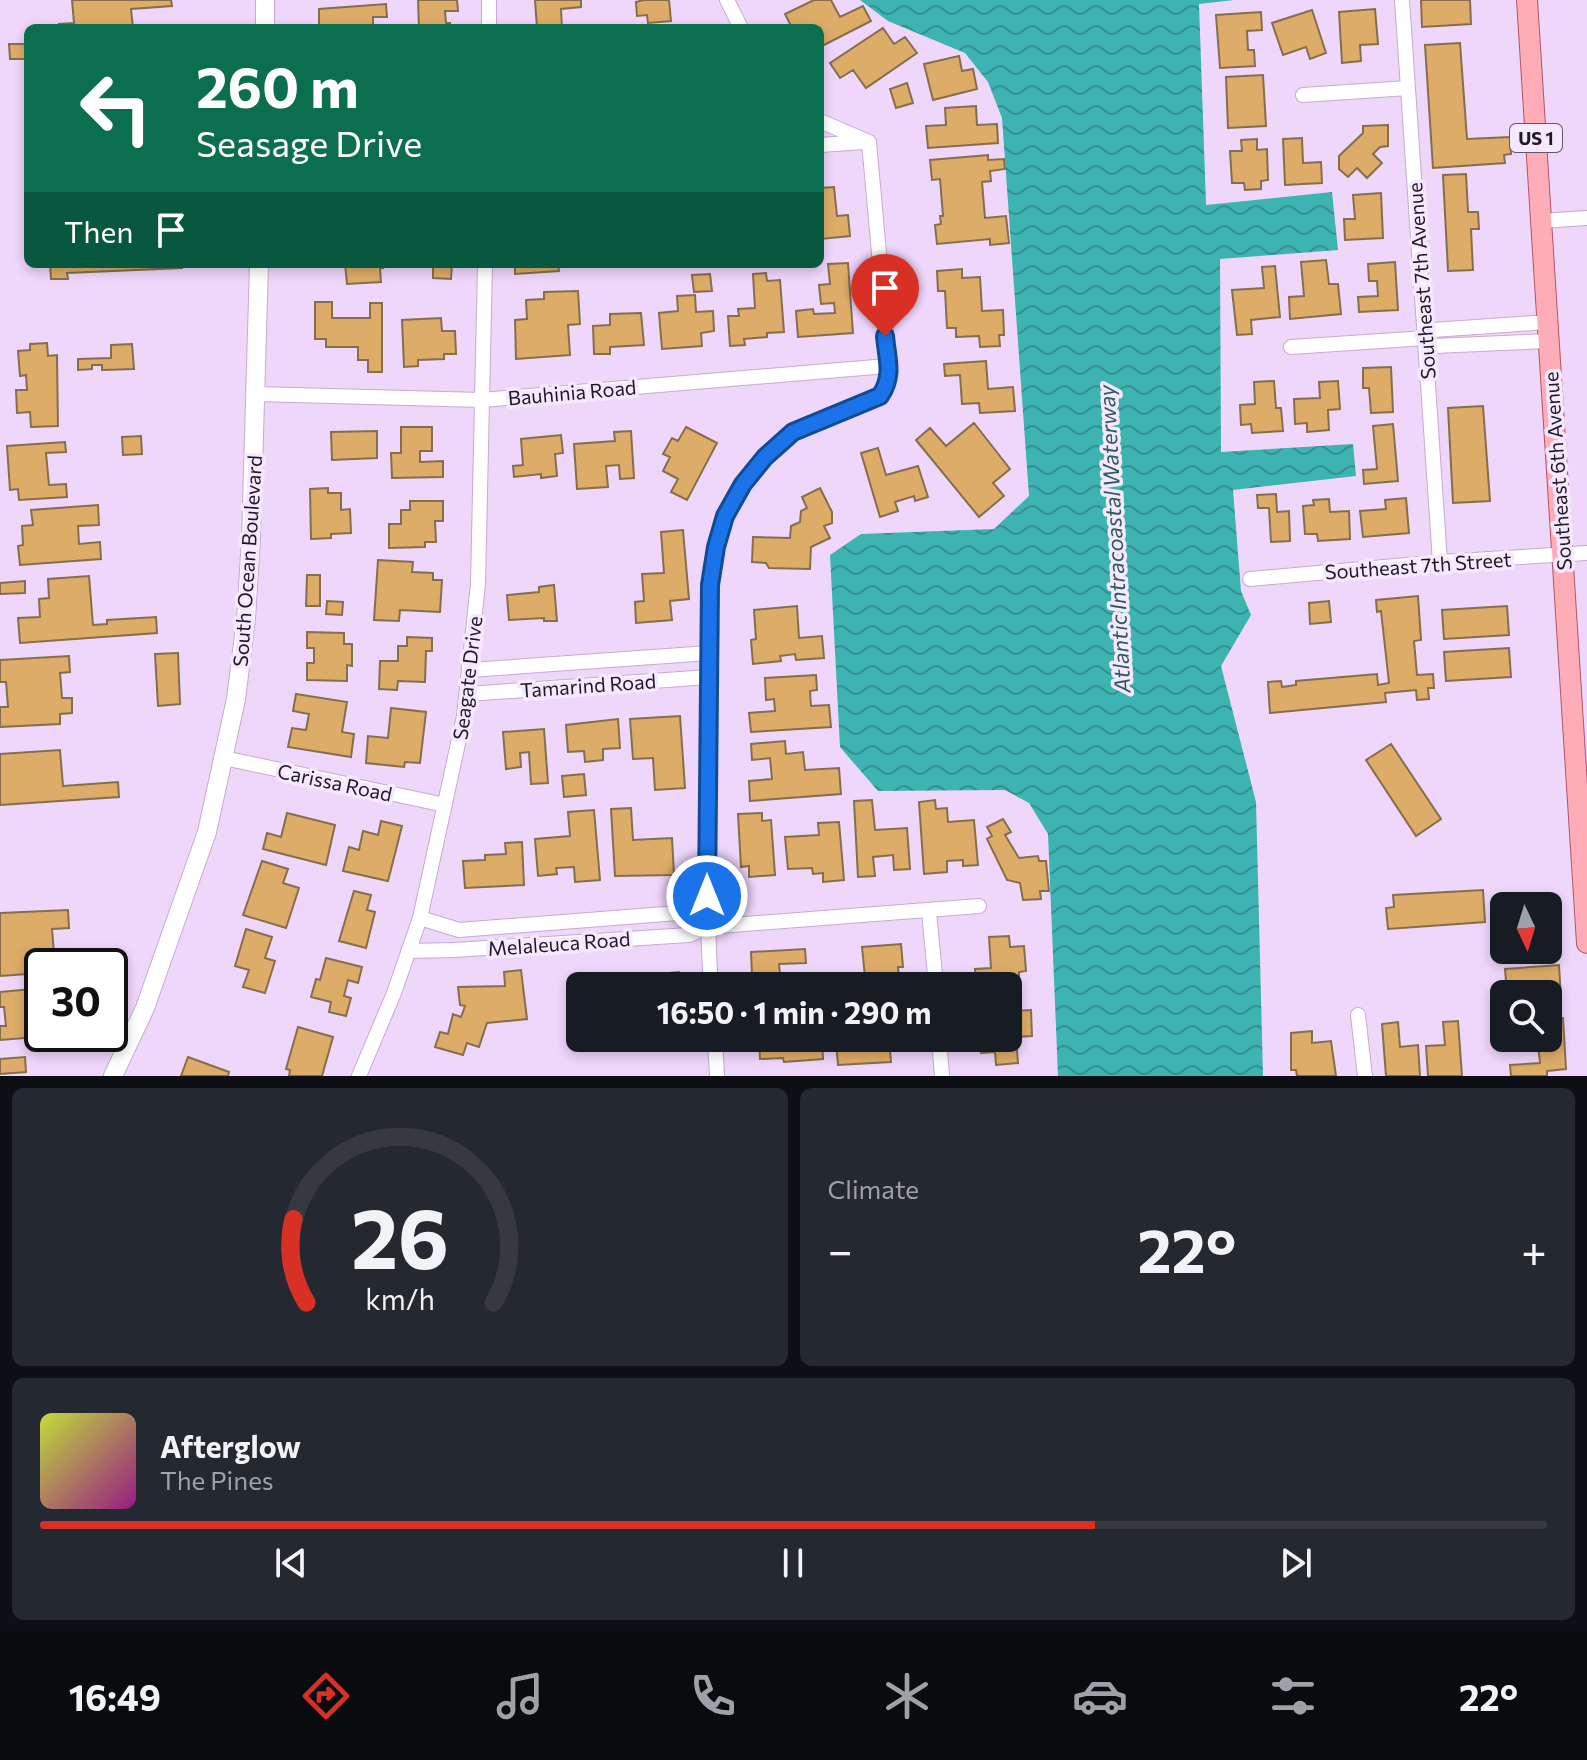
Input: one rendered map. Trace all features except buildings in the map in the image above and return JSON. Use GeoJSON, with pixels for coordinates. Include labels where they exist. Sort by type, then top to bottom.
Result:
{"type":"FeatureCollection","features":[{"type":"Feature","properties":{"kind":"main road"},"geometry":{"type":"LineString","coordinates":[[265,0],[265,24]]}},
{"type":"Feature","properties":{"kind":"main road","name":"Southeast 6th Avenue"},"geometry":{"type":"LineString","coordinates":[[1527,0],[1587,943]]}},
{"type":"Feature","properties":{"kind":"main road","name":"South Ocean Boulevard"},"geometry":{"type":"LineString","coordinates":[[113,1076],[145,1008],[207,832],[236,699],[246,619],[259,268]]}},
{"type":"Feature","properties":{"kind":"street"},"geometry":{"type":"LineString","coordinates":[[489,0],[489,24]]}},
{"type":"Feature","properties":{"kind":"street"},"geometry":{"type":"LineString","coordinates":[[727,0],[739,24]]}},
{"type":"Feature","properties":{"kind":"street","name":"Southeast 7th Avenue"},"geometry":{"type":"LineString","coordinates":[[1402,0],[1440,562]]}},
{"type":"Feature","properties":{"kind":"street"},"geometry":{"type":"LineString","coordinates":[[1303,95],[1408,88]]}},
{"type":"Feature","properties":{"kind":"street"},"geometry":{"type":"LineString","coordinates":[[824,123],[869,142]]}},
{"type":"Feature","properties":{"kind":"street"},"geometry":{"type":"LineString","coordinates":[[824,145],[869,142]]}},
{"type":"Feature","properties":{"kind":"street"},"geometry":{"type":"LineString","coordinates":[[710,972],[707,927],[709,653],[710,585],[716,547],[725,516],[743,484],[765,457],[793,432],[880,396],[888,385],[890,375],[869,142]]}},
{"type":"Feature","properties":{"kind":"street"},"geometry":{"type":"LineString","coordinates":[[1541,221],[1587,218]]}},
{"type":"Feature","properties":{"kind":"street","name":"Seagate Drive"},"geometry":{"type":"LineString","coordinates":[[359,1076],[420,918],[467,694],[478,584],[485,268]]}},
{"type":"Feature","properties":{"kind":"street"},"geometry":{"type":"LineString","coordinates":[[1291,347],[1425,338],[1433,330],[1549,332]]}},
{"type":"Feature","properties":{"kind":"street","name":"Bauhinia Road"},"geometry":{"type":"LineString","coordinates":[[256,394],[482,400],[887,366]]}},
{"type":"Feature","properties":{"kind":"street","name":"Southeast 7th Street"},"geometry":{"type":"LineString","coordinates":[[1250,579],[1587,553]]}},
{"type":"Feature","properties":{"kind":"street","name":"Tamarind Road"},"geometry":{"type":"LineString","coordinates":[[470,670],[709,653]]}},
{"type":"Feature","properties":{"kind":"street","name":"Tamarind Road"},"geometry":{"type":"LineString","coordinates":[[467,694],[709,677]]}},
{"type":"Feature","properties":{"kind":"street","name":"Carissa Road"},"geometry":{"type":"LineString","coordinates":[[224,758],[445,805]]}},
{"type":"Feature","properties":{"kind":"street","name":"Melaleuca Road"},"geometry":{"type":"LineString","coordinates":[[408,951],[689,935],[707,927],[979,906]]}},
{"type":"Feature","properties":{"kind":"street"},"geometry":{"type":"LineString","coordinates":[[929,911],[935,972]]}},
{"type":"Feature","properties":{"kind":"street","name":"Melaleuca Road"},"geometry":{"type":"LineString","coordinates":[[420,918],[459,930],[691,912],[707,927]]}},
{"type":"Feature","properties":{"kind":"street"},"geometry":{"type":"LineString","coordinates":[[1358,1015],[1365,1076]]}},
{"type":"Feature","properties":{"kind":"street"},"geometry":{"type":"LineString","coordinates":[[716,1052],[717,1076]]}},
{"type":"Feature","properties":{"kind":"street"},"geometry":{"type":"LineString","coordinates":[[940,1052],[942,1076]]}},
{"type":"Feature","properties":{"kind":"water","name":"Atlantic Intracoastal Waterway"},"geometry":{"type":"Polygon","coordinates":[[[860,0],[1234,0],[1199,4],[1206,205],[1332,192],[1338,250],[1220,259],[1221,452],[1353,444],[1356,476],[1233,490],[1241,591],[1251,615],[1221,666],[1256,802],[1263,1076],[1058,1076],[1048,834],[1029,803],[1005,790],[878,791],[840,747],[830,555],[861,534],[994,529],[1029,496],[1002,118],[988,82],[965,53],[888,21],[860,0]]]}},
{"type":"Feature","properties":{"kind":"route"},"geometry":{"type":"LineString","coordinates":[[707,896],[710,585],[721,526],[743,484],[765,457],[793,432],[880,396],[888,385],[890,375],[885,336]]}}]}
